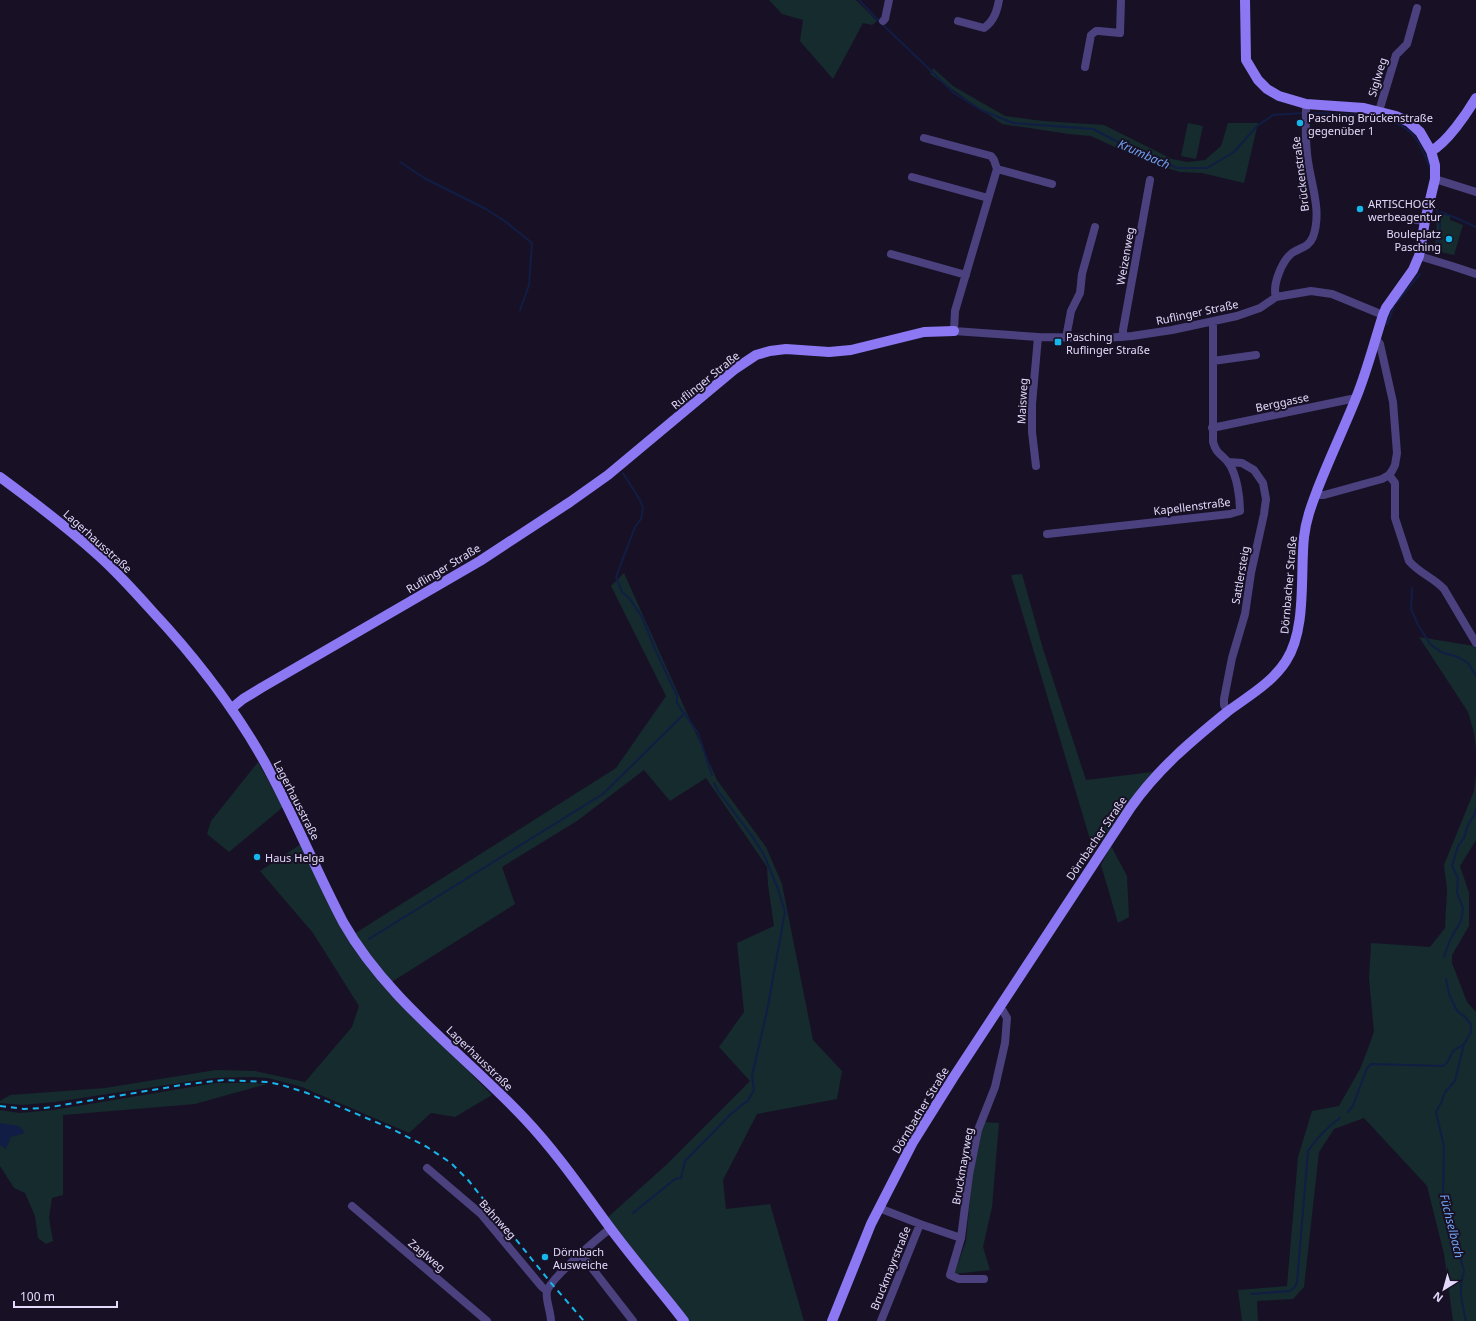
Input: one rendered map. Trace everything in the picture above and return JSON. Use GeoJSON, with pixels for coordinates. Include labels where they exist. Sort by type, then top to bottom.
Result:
{"type":"FeatureCollection","features":[{"type":"Feature","properties":{"kind":"street"},"geometry":{"type":"LineString","coordinates":[[882,21],[885,19],[888,0]]}},
{"type":"Feature","properties":{"kind":"street"},"geometry":{"type":"LineString","coordinates":[[958,21],[984,28],[995,15],[999,0]]}},
{"type":"Feature","properties":{"kind":"street"},"geometry":{"type":"LineString","coordinates":[[1085,67],[1091,35],[1096,31],[1120,33],[1121,0]]}},
{"type":"Feature","properties":{"kind":"street","name":"Dörnbacher Straße"},"geometry":{"type":"LineString","coordinates":[[832,1321],[861,1248],[879,1208],[929,1115],[1141,793],[1167,763],[1228,712],[1272,678],[1283,666],[1296,637],[1306,525],[1316,495],[1368,368],[1383,315],[1386,308],[1413,270],[1419,256],[1425,221],[1435,179],[1435,165],[1431,151],[1420,132],[1415,127],[1396,116],[1364,108],[1306,110],[1267,89],[1258,80],[1246,60],[1245,0]]}},
{"type":"Feature","properties":{"kind":"street","name":"Siglweg"},"geometry":{"type":"LineString","coordinates":[[1379,111],[1396,55],[1407,44],[1417,8]]}},
{"type":"Feature","properties":{"kind":"street"},"geometry":{"type":"LineString","coordinates":[[1431,151],[1438,147],[1449,135],[1476,98]]}},
{"type":"Feature","properties":{"kind":"street","name":"Brückenstraße"},"geometry":{"type":"LineString","coordinates":[[1276,297],[1275,287],[1280,270],[1292,254],[1305,248],[1310,243],[1315,227],[1316,204],[1306,152],[1306,110]]}},
{"type":"Feature","properties":{"kind":"street"},"geometry":{"type":"LineString","coordinates":[[924,138],[991,156],[997,169],[955,311],[954,331]]}},
{"type":"Feature","properties":{"kind":"street"},"geometry":{"type":"LineString","coordinates":[[997,169],[1052,184]]}},
{"type":"Feature","properties":{"kind":"street"},"geometry":{"type":"LineString","coordinates":[[912,177],[988,198]]}},
{"type":"Feature","properties":{"kind":"street"},"geometry":{"type":"LineString","coordinates":[[1435,179],[1476,192]]}},
{"type":"Feature","properties":{"kind":"street","name":"Weizenweg"},"geometry":{"type":"LineString","coordinates":[[1123,337],[1150,180]]}},
{"type":"Feature","properties":{"kind":"street"},"geometry":{"type":"LineString","coordinates":[[1389,218],[1425,221]]}},
{"type":"Feature","properties":{"kind":"street"},"geometry":{"type":"LineString","coordinates":[[1066,338],[1071,311],[1080,293],[1082,274],[1095,227]]}},
{"type":"Feature","properties":{"kind":"street"},"geometry":{"type":"LineString","coordinates":[[891,254],[966,275]]}},
{"type":"Feature","properties":{"kind":"street"},"geometry":{"type":"LineString","coordinates":[[1419,256],[1476,274]]}},
{"type":"Feature","properties":{"kind":"street","name":"Ruflinger Straße"},"geometry":{"type":"LineString","coordinates":[[232,708],[261,688],[480,561],[570,502],[608,475],[735,369],[756,355],[780,350],[830,352],[851,350],[924,332],[954,331],[1066,338],[1123,337],[1153,334],[1214,322],[1256,310],[1276,297],[1311,291],[1327,292],[1383,315]]}},
{"type":"Feature","properties":{"kind":"street","name":"Kapellenstraße"},"geometry":{"type":"LineString","coordinates":[[1047,534],[1230,514],[1240,511],[1234,475],[1228,462],[1216,451],[1213,442],[1214,322]]}},
{"type":"Feature","properties":{"kind":"street","name":"Maisweg"},"geometry":{"type":"LineString","coordinates":[[1036,466],[1032,432],[1032,404],[1038,337]]}},
{"type":"Feature","properties":{"kind":"street"},"geometry":{"type":"LineString","coordinates":[[1316,495],[1324,495],[1378,480],[1389,475],[1394,468],[1396,461],[1395,421],[1388,379],[1379,342],[1376,339]]}},
{"type":"Feature","properties":{"kind":"street"},"geometry":{"type":"LineString","coordinates":[[1213,361],[1256,355]]}},
{"type":"Feature","properties":{"kind":"street","name":"Berggasse"},"geometry":{"type":"LineString","coordinates":[[1212,428],[1356,398]]}},
{"type":"Feature","properties":{"kind":"street","name":"Sattlersteig"},"geometry":{"type":"LineString","coordinates":[[1228,462],[1242,463],[1254,470],[1263,483],[1266,499],[1251,573],[1245,614],[1232,658],[1224,699],[1224,705],[1228,712]]}},
{"type":"Feature","properties":{"kind":"street"},"geometry":{"type":"LineString","coordinates":[[1389,475],[1395,483],[1395,518],[1409,561],[1413,566],[1440,584],[1476,643]]}},
{"type":"Feature","properties":{"kind":"street","name":"Lagerhausstraße"},"geometry":{"type":"LineString","coordinates":[[0,477],[68,529],[113,570],[200,664],[232,708],[276,783],[343,922],[367,960],[384,981],[408,1006],[498,1091],[533,1128],[574,1178],[610,1228],[684,1321]]}},
{"type":"Feature","properties":{"kind":"street","name":"Bruckmayrweg"},"geometry":{"type":"LineString","coordinates":[[961,1238],[969,1175],[978,1130],[995,1087],[1005,1043],[1007,1018],[1003,1011],[999,1008]]}},
{"type":"Feature","properties":{"kind":"street","name":"Bahnweg"},"geometry":{"type":"LineString","coordinates":[[427,1168],[481,1214],[547,1291]]}},
{"type":"Feature","properties":{"kind":"street","name":"Zaglweg"},"geometry":{"type":"LineString","coordinates":[[352,1206],[487,1321]]}},
{"type":"Feature","properties":{"kind":"street","name":"Bruckmayrstraße"},"geometry":{"type":"LineString","coordinates":[[879,1208],[961,1238]]}},
{"type":"Feature","properties":{"kind":"street","name":"Bruckmayrstraße"},"geometry":{"type":"LineString","coordinates":[[881,1321],[920,1224]]}},
{"type":"Feature","properties":{"kind":"street"},"geometry":{"type":"LineString","coordinates":[[551,1321],[547,1291],[555,1279],[610,1228]]}},
{"type":"Feature","properties":{"kind":"street"},"geometry":{"type":"LineString","coordinates":[[961,1238],[950,1275],[959,1279],[984,1279]]}},
{"type":"Feature","properties":{"kind":"street"},"geometry":{"type":"LineString","coordinates":[[581,1254],[633,1321]]}},
{"type":"Feature","properties":{"kind":"green space"},"geometry":{"type":"Polygon","coordinates":[[[769,0],[856,0],[877,21],[872,25],[863,23],[833,79],[800,41],[803,20],[782,14],[769,0]]]}},
{"type":"Feature","properties":{"kind":"green space"},"geometry":{"type":"Polygon","coordinates":[[[933,68],[953,86],[1005,116],[1043,121],[1104,125],[1172,159],[1188,162],[1205,160],[1221,146],[1228,123],[1258,123],[1244,183],[1202,173],[1180,172],[1147,162],[1091,136],[1002,124],[930,74],[933,68]]]}},
{"type":"Feature","properties":{"kind":"green space"},"geometry":{"type":"Polygon","coordinates":[[[1188,123],[1203,126],[1196,159],[1181,156],[1188,123]]]}},
{"type":"Feature","properties":{"kind":"green space"},"geometry":{"type":"Polygon","coordinates":[[[1436,212],[1450,216],[1450,220],[1463,225],[1454,255],[1432,250],[1436,241],[1436,212]]]}},
{"type":"Feature","properties":{"kind":"green space"},"geometry":{"type":"Polygon","coordinates":[[[624,573],[717,780],[766,847],[782,884],[813,1040],[842,1071],[837,1099],[757,1114],[723,1180],[726,1209],[770,1204],[804,1321],[689,1321],[642,1264],[608,1217],[665,1166],[750,1081],[719,1047],[744,1012],[737,943],[774,926],[767,867],[706,778],[670,801],[644,770],[577,821],[502,867],[515,904],[390,983],[354,934],[616,768],[666,696],[611,586],[624,573]]]}},
{"type":"Feature","properties":{"kind":"green space"},"geometry":{"type":"Polygon","coordinates":[[[1022,574],[1043,649],[1086,780],[1153,772],[1128,803],[1104,841],[1092,846],[1011,575],[1022,574]]]}},
{"type":"Feature","properties":{"kind":"green space"},"geometry":{"type":"Polygon","coordinates":[[[1419,637],[1474,646],[1476,649],[1476,749],[1474,733],[1468,712],[1419,637]]]}},
{"type":"Feature","properties":{"kind":"green space"},"geometry":{"type":"Polygon","coordinates":[[[258,762],[283,807],[229,852],[207,834],[211,821],[258,762]]]}},
{"type":"Feature","properties":{"kind":"green space"},"geometry":{"type":"Polygon","coordinates":[[[1476,775],[1476,840],[1460,866],[1469,893],[1469,926],[1452,955],[1452,963],[1467,1002],[1476,1012],[1476,1321],[1453,1321],[1444,1254],[1427,1186],[1364,1118],[1334,1129],[1319,1152],[1304,1287],[1293,1299],[1257,1301],[1258,1321],[1242,1321],[1238,1290],[1287,1286],[1298,1157],[1312,1111],[1339,1106],[1361,1067],[1374,1032],[1369,978],[1371,943],[1430,947],[1445,928],[1447,890],[1444,865],[1474,791],[1476,775]]]}},
{"type":"Feature","properties":{"kind":"green space"},"geometry":{"type":"Polygon","coordinates":[[[301,844],[389,991],[492,1095],[455,1117],[431,1113],[409,1133],[302,1087],[268,1078],[213,1078],[55,1102],[23,1105],[0,1103],[0,1101],[10,1095],[105,1088],[216,1070],[255,1071],[305,1082],[352,1027],[359,1006],[313,933],[260,871],[301,844]]]}},
{"type":"Feature","properties":{"kind":"green space"},"geometry":{"type":"Polygon","coordinates":[[[1111,846],[1127,876],[1129,917],[1118,923],[1101,865],[1111,846]]]}},
{"type":"Feature","properties":{"kind":"green space"},"geometry":{"type":"Polygon","coordinates":[[[216,1083],[267,1084],[195,1104],[63,1115],[63,1195],[52,1198],[49,1218],[53,1241],[46,1244],[38,1238],[35,1216],[25,1193],[14,1188],[0,1166],[0,1110],[20,1113],[53,1110],[216,1083]]]}},
{"type":"Feature","properties":{"kind":"green space"},"geometry":{"type":"Polygon","coordinates":[[[983,1122],[999,1123],[992,1207],[983,1247],[990,1270],[954,1274],[966,1241],[973,1167],[983,1122]]]}},
{"type":"Feature","properties":{"kind":"water"},"geometry":{"type":"Polygon","coordinates":[[[0,1123],[19,1126],[25,1133],[11,1137],[6,1149],[0,1145],[0,1123]]]}},
{"type":"Feature","properties":{"kind":"waterway","name":"Krumbach"},"geometry":{"type":"LineString","coordinates":[[859,0],[954,93],[981,110],[1013,123],[1093,129],[1133,150],[1177,168],[1207,168],[1234,152],[1257,126],[1273,115],[1303,113]]}},
{"type":"Feature","properties":{"kind":"waterway","name":"Krumbach"},"geometry":{"type":"LineString","coordinates":[[1308,113],[1351,114],[1381,118],[1395,123],[1407,130],[1416,139],[1423,150],[1431,170]]}},
{"type":"Feature","properties":{"kind":"waterway"},"geometry":{"type":"LineString","coordinates":[[400,162],[424,178],[486,209],[506,222],[532,243],[529,285],[520,310]]}},
{"type":"Feature","properties":{"kind":"waterway","name":"Krumbach"},"geometry":{"type":"LineString","coordinates":[[1435,206],[1439,216],[1440,227],[1436,248]]}},
{"type":"Feature","properties":{"kind":"waterway"},"geometry":{"type":"LineString","coordinates":[[1441,212],[1476,227]]}},
{"type":"Feature","properties":{"kind":"waterway","name":"Krumbach"},"geometry":{"type":"LineString","coordinates":[[1396,303],[1420,274]]}},
{"type":"Feature","properties":{"kind":"waterway","name":"Krumbach"},"geometry":{"type":"LineString","coordinates":[[1387,324],[1394,307]]}},
{"type":"Feature","properties":{"kind":"waterway"},"geometry":{"type":"LineString","coordinates":[[623,473],[640,500],[643,508],[641,519],[635,527],[616,577],[622,592],[630,599],[642,617],[677,696],[677,703],[698,733],[712,775]]}},
{"type":"Feature","properties":{"kind":"waterway","name":"Füchselbach"},"geometry":{"type":"LineString","coordinates":[[1412,588],[1411,609],[1418,625],[1430,644],[1441,652],[1458,657],[1468,663],[1476,676]]}},
{"type":"Feature","properties":{"kind":"waterway"},"geometry":{"type":"LineString","coordinates":[[369,939],[603,794],[685,713]]}},
{"type":"Feature","properties":{"kind":"waterway"},"geometry":{"type":"LineString","coordinates":[[633,1213],[675,1179],[681,1178],[685,1161],[732,1113],[747,1102],[754,1090],[752,1076],[767,1011],[785,912],[778,889],[764,855],[752,836],[718,791],[714,783]]}},
{"type":"Feature","properties":{"kind":"waterway","name":"Füchselbach"},"geometry":{"type":"LineString","coordinates":[[1444,957],[1450,940],[1461,921],[1463,908],[1457,893],[1458,878],[1452,866],[1458,846],[1464,838],[1476,808]]}},
{"type":"Feature","properties":{"kind":"waterway","name":"Füchselbach"},"geometry":{"type":"LineString","coordinates":[[1446,979],[1449,994],[1457,1011],[1471,1024],[1471,1032],[1464,1044],[1455,1081],[1445,1092],[1436,1112],[1444,1147],[1443,1197],[1464,1271],[1461,1290],[1466,1321]]}},
{"type":"Feature","properties":{"kind":"waterway"},"geometry":{"type":"LineString","coordinates":[[1348,1112],[1353,1106],[1367,1068],[1371,1064],[1443,1066],[1447,1063],[1453,1051],[1464,1044]]}},
{"type":"Feature","properties":{"kind":"waterway"},"geometry":{"type":"LineString","coordinates":[[1251,1294],[1290,1291],[1295,1287],[1297,1282],[1308,1151],[1322,1133],[1340,1118]]}},
{"type":"Feature","properties":{"kind":"railway"},"geometry":{"type":"LineString","coordinates":[[0,1106],[24,1109],[45,1108],[188,1084],[224,1080],[268,1082],[307,1093],[390,1128],[427,1147],[451,1163],[468,1180],[551,1283],[584,1321]]}},
{"type":"Feature","properties":{"kind":"place","name":"Pasching Brückenstraße gegenüber 1"},"geometry":{"type":"Point","coordinates":[1300,123]}},
{"type":"Feature","properties":{"kind":"place","name":"ARTISCHOCK werbeagentur"},"geometry":{"type":"Point","coordinates":[1360,209]}},
{"type":"Feature","properties":{"kind":"place","name":"Bouleplatz Pasching"},"geometry":{"type":"Point","coordinates":[1449,239]}},
{"type":"Feature","properties":{"kind":"place","name":"Pasching Ruflinger Straße"},"geometry":{"type":"Point","coordinates":[1058,342]}},
{"type":"Feature","properties":{"kind":"place","name":"Haus Helga"},"geometry":{"type":"Point","coordinates":[257,857]}},
{"type":"Feature","properties":{"kind":"place","name":"Dörnbach Ausweiche"},"geometry":{"type":"Point","coordinates":[545,1257]}}]}
